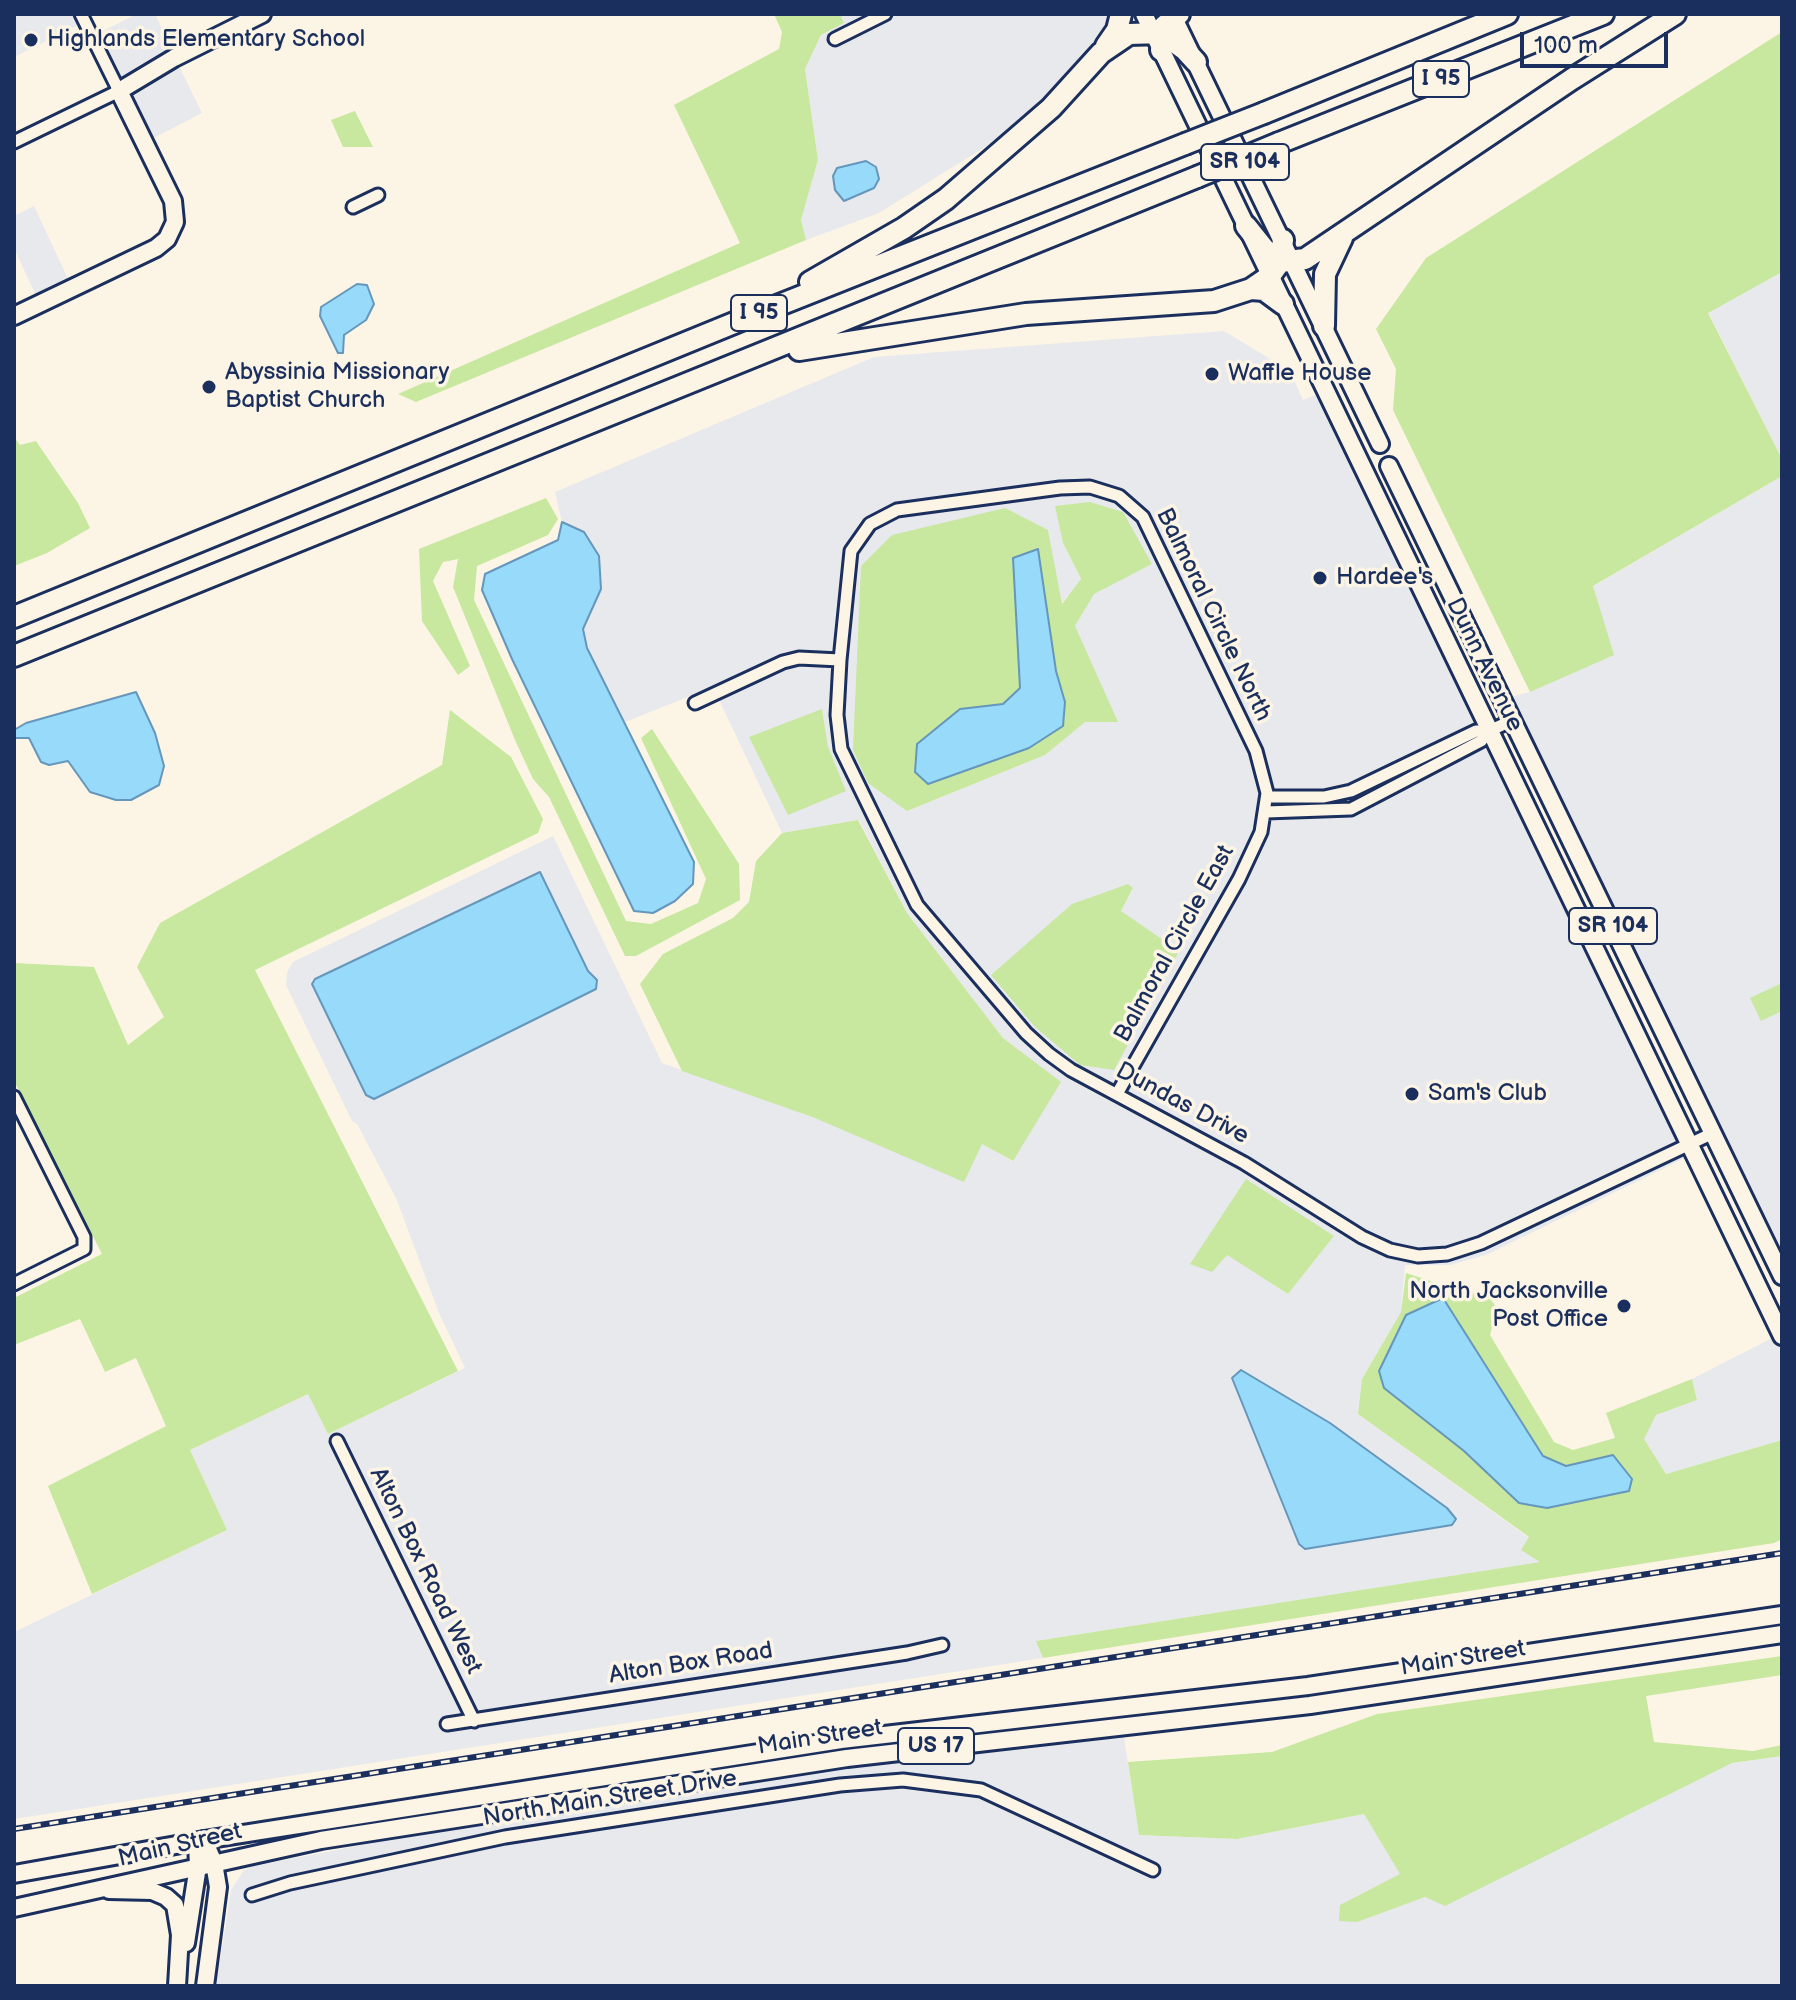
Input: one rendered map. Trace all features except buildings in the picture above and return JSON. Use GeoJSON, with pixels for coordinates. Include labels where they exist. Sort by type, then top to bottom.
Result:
{"type":"FeatureCollection","features":[{"type":"Feature","properties":{"kind":"highway"},"geometry":{"type":"LineString","coordinates":[[739,321],[882,242],[946,199],[1051,108],[1101,53],[1117,30],[1121,14]]}},
{"type":"Feature","properties":{"kind":"highway","name":"I 95"},"geometry":{"type":"LineString","coordinates":[[14,617],[739,321],[1507,14]]}},
{"type":"Feature","properties":{"kind":"highway","name":"I 95"},"geometry":{"type":"LineString","coordinates":[[14,656],[1603,14]]}},
{"type":"Feature","properties":{"kind":"highway"},"geometry":{"type":"LineString","coordinates":[[1251,289],[1281,266],[1319,251],[1675,14]]}},
{"type":"Feature","properties":{"kind":"highway"},"geometry":{"type":"LineString","coordinates":[[1101,53],[1129,34],[1163,25],[1196,62]]}},
{"type":"Feature","properties":{"kind":"highway"},"geometry":{"type":"LineString","coordinates":[[1246,226],[1281,266]]}},
{"type":"Feature","properties":{"kind":"highway"},"geometry":{"type":"LineString","coordinates":[[1324,326],[1325,274],[1347,231]]}},
{"type":"Feature","properties":{"kind":"highway"},"geometry":{"type":"LineString","coordinates":[[1281,266],[1283,240]]}},
{"type":"Feature","properties":{"kind":"highway"},"geometry":{"type":"LineString","coordinates":[[748,360],[842,341],[1026,314],[1196,304],[1251,289],[1264,290],[1283,304]]}},
{"type":"Feature","properties":{"kind":"main road"},"geometry":{"type":"LineString","coordinates":[[14,316],[156,248],[173,230],[173,201],[119,91],[252,16]]}},
{"type":"Feature","properties":{"kind":"main road","name":"SR 104"},"geometry":{"type":"LineString","coordinates":[[1163,25],[1246,226]]}},
{"type":"Feature","properties":{"kind":"main road","name":"SR 104"},"geometry":{"type":"LineString","coordinates":[[1196,62],[1283,240]]}},
{"type":"Feature","properties":{"kind":"main road","name":"Dunn Avenue"},"geometry":{"type":"LineString","coordinates":[[1281,266],[1283,304],[1782,1336]]}},
{"type":"Feature","properties":{"kind":"main road","name":"Dunn Avenue"},"geometry":{"type":"LineString","coordinates":[[1281,266],[1324,326],[1782,1276]]}},
{"type":"Feature","properties":{"kind":"main road","name":"Main Street"},"geometry":{"type":"LineString","coordinates":[[14,1874],[201,1841],[841,1740],[1308,1686],[1782,1615]]}},
{"type":"Feature","properties":{"kind":"main road","name":"Main Street"},"geometry":{"type":"LineString","coordinates":[[14,1908],[321,1840],[876,1754],[1310,1705],[1782,1634]]}},
{"type":"Feature","properties":{"kind":"main road"},"geometry":{"type":"LineString","coordinates":[[201,1841],[206,1864],[218,1887],[205,1986]]}},
{"type":"Feature","properties":{"kind":"main road"},"geometry":{"type":"LineString","coordinates":[[178,1986],[206,1864]]}},
{"type":"Feature","properties":{"kind":"main road"},"geometry":{"type":"LineString","coordinates":[[96,1890],[152,1891],[171,1900],[179,1916],[178,1986]]}},
{"type":"Feature","properties":{"kind":"street"},"geometry":{"type":"LineString","coordinates":[[14,142],[119,91],[81,14]]}},
{"type":"Feature","properties":{"kind":"street"},"geometry":{"type":"LineString","coordinates":[[835,39],[885,14]]}},
{"type":"Feature","properties":{"kind":"street"},"geometry":{"type":"LineString","coordinates":[[353,207],[378,195]]}},
{"type":"Feature","properties":{"kind":"street"},"geometry":{"type":"LineString","coordinates":[[1367,477],[1389,466]]}},
{"type":"Feature","properties":{"kind":"street","name":"Dundas Drive"},"geometry":{"type":"LineString","coordinates":[[1133,506],[1104,489],[1060,488],[897,510],[883,516],[860,534],[851,551],[837,715],[841,749],[910,893],[1037,1045],[1071,1070],[1244,1163],[1362,1237],[1390,1250],[1418,1256],[1447,1254],[1481,1243],[1713,1133]]}},
{"type":"Feature","properties":{"kind":"street","name":"Balmoral Circle North"},"geometry":{"type":"LineString","coordinates":[[1133,506],[1143,517],[1253,744],[1267,797]]}},
{"type":"Feature","properties":{"kind":"street"},"geometry":{"type":"LineString","coordinates":[[695,703],[783,662],[799,658],[840,660]]}},
{"type":"Feature","properties":{"kind":"street"},"geometry":{"type":"LineString","coordinates":[[1267,797],[1340,795],[1476,731],[1489,731],[1513,720]]}},
{"type":"Feature","properties":{"kind":"street"},"geometry":{"type":"LineString","coordinates":[[1266,812],[1351,809],[1481,741],[1489,731]]}},
{"type":"Feature","properties":{"kind":"street","name":"Balmoral Circle East"},"geometry":{"type":"LineString","coordinates":[[1117,1094],[1239,879],[1261,832],[1267,797]]}},
{"type":"Feature","properties":{"kind":"street"},"geometry":{"type":"LineString","coordinates":[[14,1097],[78,1224],[84,1249],[14,1284]]}},
{"type":"Feature","properties":{"kind":"street","name":"Alton Box Road West"},"geometry":{"type":"LineString","coordinates":[[337,1441],[474,1721]]}},
{"type":"Feature","properties":{"kind":"street","name":"Alton Box Road"},"geometry":{"type":"LineString","coordinates":[[447,1724],[942,1645]]}},
{"type":"Feature","properties":{"kind":"street"},"geometry":{"type":"LineString","coordinates":[[1308,1686],[1310,1705]]}},
{"type":"Feature","properties":{"kind":"street","name":"North Main Street Drive"},"geometry":{"type":"LineString","coordinates":[[252,1895],[290,1883],[462,1845],[874,1781],[917,1781],[981,1790],[1153,1870]]}},
{"type":"Feature","properties":{"kind":"shaded area","name":"Highlands Elementary School"},"geometry":{"type":"Polygon","coordinates":[[[14,14],[76,14],[81,24],[14,57],[14,14]]]}},
{"type":"Feature","properties":{"kind":"shaded area"},"geometry":{"type":"Polygon","coordinates":[[[137,14],[155,14],[173,52],[112,87],[89,38],[137,14]]]}},
{"type":"Feature","properties":{"kind":"shaded area"},"geometry":{"type":"Polygon","coordinates":[[[840,14],[1116,14],[1105,35],[1025,122],[879,213],[806,240],[801,220],[818,160],[805,69],[821,35],[844,23],[840,14]]]}},
{"type":"Feature","properties":{"kind":"shaded area"},"geometry":{"type":"Polygon","coordinates":[[[177,62],[202,113],[148,141],[130,101],[131,94],[177,62]]]}},
{"type":"Feature","properties":{"kind":"shaded area"},"geometry":{"type":"Polygon","coordinates":[[[34,206],[70,283],[37,298],[14,248],[14,216],[34,206]]]}},
{"type":"Feature","properties":{"kind":"shaded area"},"geometry":{"type":"Polygon","coordinates":[[[1782,272],[1782,459],[1708,312],[1782,272]]]}},
{"type":"Feature","properties":{"kind":"shaded area"},"geometry":{"type":"Polygon","coordinates":[[[1224,331],[1290,371],[1303,400],[1318,394],[1687,1157],[1486,1255],[1450,1265],[1405,1265],[1401,1312],[1362,1379],[1358,1414],[1529,1538],[1542,1562],[1037,1641],[1043,1658],[14,1819],[14,1632],[227,1530],[190,1450],[308,1394],[328,1434],[465,1368],[439,1313],[396,1198],[357,1124],[352,1121],[286,985],[287,972],[293,962],[553,836],[662,1063],[815,1118],[982,1144],[1012,1161],[1060,1083],[1003,1038],[907,913],[859,820],[782,833],[713,687],[625,722],[587,648],[583,629],[601,589],[584,532],[562,522],[555,492],[874,357],[1224,331]],[[1048,530],[891,535],[907,811],[1045,755],[1085,721],[1075,626],[1093,594],[1152,564],[1063,543],[1081,580],[1061,604],[1048,530]],[[822,710],[749,737],[828,747],[822,710]],[[1133,889],[992,975],[1034,1026],[1121,911],[1133,889]],[[1334,1236],[1227,1255],[1288,1294],[1334,1236]]]}},
{"type":"Feature","properties":{"kind":"shaded area"},"geometry":{"type":"Polygon","coordinates":[[[1782,476],[1782,1258],[1510,697],[1530,692],[1592,587],[1782,476]]]}},
{"type":"Feature","properties":{"kind":"shaded area"},"geometry":{"type":"Polygon","coordinates":[[[1774,1337],[1782,1354],[1782,1440],[1666,1474],[1643,1439],[1655,1415],[1697,1400],[1692,1379],[1774,1337]]]}},
{"type":"Feature","properties":{"kind":"shaded area"},"geometry":{"type":"Polygon","coordinates":[[[1123,1731],[1139,1835],[1237,1839],[1364,1814],[1401,1874],[1340,1905],[1357,1921],[1425,1897],[1732,1763],[1782,1756],[1782,1986],[216,1986],[231,1890],[244,1870],[254,1866],[527,1813],[902,1755],[1123,1731]]]}},
{"type":"Feature","properties":{"kind":"green space"},"geometry":{"type":"Polygon","coordinates":[[[774,14],[840,14],[844,23],[821,35],[805,69],[818,160],[801,220],[806,240],[416,402],[398,394],[740,243],[674,105],[779,49],[782,32],[774,14]]]}},
{"type":"Feature","properties":{"kind":"green space"},"geometry":{"type":"Polygon","coordinates":[[[1782,32],[1782,272],[1708,313],[1782,459],[1782,476],[1593,586],[1614,655],[1530,692],[1393,410],[1396,369],[1376,329],[1426,258],[1782,32]]]}},
{"type":"Feature","properties":{"kind":"green space"},"geometry":{"type":"Polygon","coordinates":[[[355,111],[373,147],[343,147],[331,120],[355,111]]]}},
{"type":"Feature","properties":{"kind":"green space"},"geometry":{"type":"Polygon","coordinates":[[[14,437],[20,445],[36,441],[78,503],[90,528],[47,553],[14,566],[14,437]]]}},
{"type":"Feature","properties":{"kind":"green space"},"geometry":{"type":"Polygon","coordinates":[[[546,498],[558,519],[548,535],[477,566],[474,600],[626,921],[651,924],[698,903],[706,879],[641,738],[652,729],[739,864],[740,900],[636,956],[625,956],[549,797],[533,779],[515,740],[453,587],[458,559],[443,562],[433,581],[470,666],[458,675],[422,621],[419,549],[546,498]]]}},
{"type":"Feature","properties":{"kind":"green space"},"geometry":{"type":"Polygon","coordinates":[[[1090,502],[1123,512],[1152,564],[1094,594],[1075,626],[1118,722],[1085,722],[1045,755],[907,811],[868,783],[853,750],[861,566],[892,535],[1005,508],[1048,530],[1062,604],[1081,579],[1063,543],[1055,506],[1090,502]],[[1013,558],[1020,688],[1003,704],[960,709],[915,772],[929,784],[1029,748],[1065,702],[1013,558]]]}},
{"type":"Feature","properties":{"kind":"green space"},"geometry":{"type":"Polygon","coordinates":[[[822,709],[828,747],[846,791],[788,815],[749,737],[822,709]]]}},
{"type":"Feature","properties":{"kind":"green space"},"geometry":{"type":"Polygon","coordinates":[[[450,710],[511,757],[543,819],[538,833],[255,970],[458,1371],[328,1434],[308,1394],[190,1450],[227,1530],[92,1594],[48,1486],[166,1426],[136,1358],[105,1372],[80,1319],[14,1345],[14,1298],[102,1254],[14,1081],[14,963],[94,967],[128,1045],[164,1017],[137,967],[160,923],[442,765],[450,710]]]}},
{"type":"Feature","properties":{"kind":"green space"},"geometry":{"type":"Polygon","coordinates":[[[858,820],[907,913],[1003,1038],[1061,1082],[1013,1161],[982,1144],[964,1182],[815,1118],[682,1071],[640,984],[663,954],[733,918],[749,902],[756,861],[782,833],[858,820]]]}},
{"type":"Feature","properties":{"kind":"green space"},"geometry":{"type":"Polygon","coordinates":[[[1128,884],[1133,888],[1121,911],[1179,951],[1114,1070],[1080,1065],[1034,1026],[991,975],[1072,904],[1128,884]]]}},
{"type":"Feature","properties":{"kind":"green space"},"geometry":{"type":"Polygon","coordinates":[[[1782,983],[1782,1011],[1761,1021],[1750,998],[1782,983]]]}},
{"type":"Feature","properties":{"kind":"green space"},"geometry":{"type":"Polygon","coordinates":[[[1246,1179],[1334,1236],[1288,1294],[1227,1255],[1212,1272],[1190,1264],[1246,1179]]]}},
{"type":"Feature","properties":{"kind":"green space"},"geometry":{"type":"Polygon","coordinates":[[[1406,1273],[1440,1284],[1454,1299],[1484,1290],[1497,1308],[1490,1335],[1554,1442],[1573,1450],[1615,1438],[1606,1413],[1692,1379],[1697,1400],[1656,1415],[1644,1439],[1666,1474],[1782,1440],[1782,1539],[1774,1543],[1043,1658],[1036,1641],[1540,1562],[1521,1550],[1529,1537],[1358,1414],[1362,1379],[1401,1312],[1406,1273]],[[1443,1298],[1406,1315],[1464,1451],[1518,1503],[1613,1455],[1566,1466],[1544,1456],[1443,1298]]]}},
{"type":"Feature","properties":{"kind":"green space"},"geometry":{"type":"Polygon","coordinates":[[[1782,1656],[1782,1675],[1646,1696],[1654,1742],[1753,1751],[1782,1745],[1782,1756],[1732,1763],[1445,1906],[1425,1897],[1357,1922],[1339,1921],[1340,1905],[1400,1874],[1364,1814],[1237,1839],[1139,1835],[1128,1762],[1272,1752],[1377,1714],[1782,1656]]]}},
{"type":"Feature","properties":{"kind":"water"},"geometry":{"type":"Polygon","coordinates":[[[866,161],[876,167],[879,179],[874,188],[844,201],[835,190],[833,176],[837,168],[866,161]]]}},
{"type":"Feature","properties":{"kind":"water"},"geometry":{"type":"Polygon","coordinates":[[[357,284],[367,285],[374,304],[366,320],[344,335],[343,353],[338,353],[320,316],[321,307],[357,284]]]}},
{"type":"Feature","properties":{"kind":"water"},"geometry":{"type":"Polygon","coordinates":[[[562,522],[584,532],[599,556],[601,589],[583,629],[587,648],[694,862],[693,884],[675,901],[653,913],[634,911],[512,659],[482,590],[485,574],[558,540],[562,522]]]}},
{"type":"Feature","properties":{"kind":"water"},"geometry":{"type":"Polygon","coordinates":[[[1038,549],[1056,671],[1065,702],[1063,726],[1029,748],[928,784],[915,772],[917,744],[960,709],[1003,704],[1020,688],[1013,558],[1038,549]]]}},
{"type":"Feature","properties":{"kind":"water"},"geometry":{"type":"Polygon","coordinates":[[[136,692],[155,733],[164,766],[159,785],[131,800],[116,800],[90,792],[68,761],[49,765],[41,762],[29,738],[14,738],[14,730],[26,723],[136,692]]]}},
{"type":"Feature","properties":{"kind":"water"},"geometry":{"type":"Polygon","coordinates":[[[540,872],[588,971],[597,980],[596,989],[374,1099],[366,1095],[312,984],[315,979],[540,872]]]}},
{"type":"Feature","properties":{"kind":"water"},"geometry":{"type":"Polygon","coordinates":[[[1443,1298],[1543,1456],[1566,1466],[1613,1455],[1632,1479],[1629,1491],[1547,1508],[1519,1503],[1464,1451],[1384,1388],[1379,1371],[1406,1315],[1443,1298]]]}},
{"type":"Feature","properties":{"kind":"water"},"geometry":{"type":"Polygon","coordinates":[[[1241,1370],[1330,1423],[1447,1508],[1456,1519],[1452,1525],[1305,1549],[1299,1544],[1232,1378],[1241,1370]]]}},
{"type":"Feature","properties":{"kind":"railway"},"geometry":{"type":"LineString","coordinates":[[14,1829],[1782,1553]]}},
{"type":"Feature","properties":{"kind":"place","name":"Highlands Elementary School"},"geometry":{"type":"Point","coordinates":[31,40]}},
{"type":"Feature","properties":{"kind":"place","name":"Waffle House"},"geometry":{"type":"Point","coordinates":[1212,374]}},
{"type":"Feature","properties":{"kind":"place","name":"Abyssinia Missionary Baptist Church"},"geometry":{"type":"Point","coordinates":[209,387]}},
{"type":"Feature","properties":{"kind":"place","name":"Hardee's"},"geometry":{"type":"Point","coordinates":[1320,578]}},
{"type":"Feature","properties":{"kind":"place","name":"Sam's Club"},"geometry":{"type":"Point","coordinates":[1412,1094]}},
{"type":"Feature","properties":{"kind":"place","name":"North Jacksonville Post Office"},"geometry":{"type":"Point","coordinates":[1624,1306]}}]}
